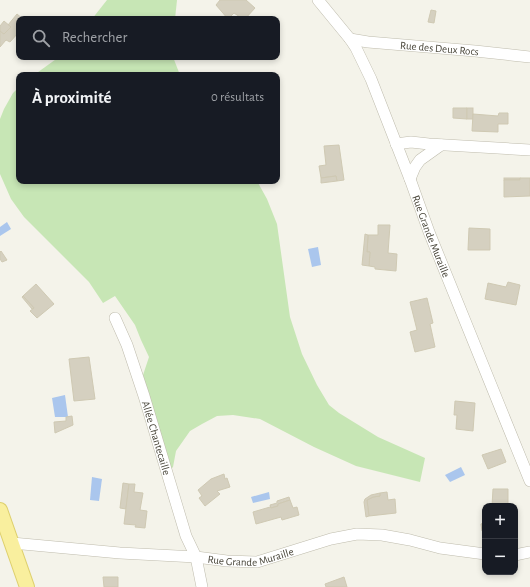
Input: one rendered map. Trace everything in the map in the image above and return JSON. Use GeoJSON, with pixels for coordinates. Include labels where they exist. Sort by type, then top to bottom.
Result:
{"type":"FeatureCollection","features":[{"type":"Feature","properties":{"kind":"main road"},"geometry":{"type":"LineString","coordinates":[[0,510],[27,587]]}},
{"type":"Feature","properties":{"kind":"street","name":"Rue Grande Muraille"},"geometry":{"type":"LineString","coordinates":[[318,0],[350,39],[360,54],[410,179],[429,232],[530,481]]}},
{"type":"Feature","properties":{"kind":"street","name":"Rue des Deux Rocs"},"geometry":{"type":"LineString","coordinates":[[350,39],[530,57]]}},
{"type":"Feature","properties":{"kind":"street"},"geometry":{"type":"LineString","coordinates":[[396,144],[412,142],[530,150]]}},
{"type":"Feature","properties":{"kind":"street"},"geometry":{"type":"LineString","coordinates":[[410,179],[420,160],[441,145]]}},
{"type":"Feature","properties":{"kind":"street","name":"Allée Chantecaille"},"geometry":{"type":"LineString","coordinates":[[115,318],[127,346],[144,396],[186,536],[196,557],[202,587]]}},
{"type":"Feature","properties":{"kind":"street","name":"Rue Grande Muraille"},"geometry":{"type":"LineString","coordinates":[[12,543],[120,553],[258,562],[331,539],[357,534],[382,535],[410,540],[440,548],[482,554]]}},
{"type":"Feature","properties":{"kind":"street"},"geometry":{"type":"LineString","coordinates":[[518,554],[530,552]]}},
{"type":"Feature","properties":{"kind":"green space"},"geometry":{"type":"Polygon","coordinates":[[[107,0],[177,0],[175,16],[94,16],[107,0]]]}},
{"type":"Feature","properties":{"kind":"green space"},"geometry":{"type":"Polygon","coordinates":[[[55,60],[174,60],[179,72],[38,72],[55,60]]]}},
{"type":"Feature","properties":{"kind":"green space"},"geometry":{"type":"Polygon","coordinates":[[[16,90],[16,184],[259,184],[267,199],[277,224],[290,317],[302,354],[317,385],[329,405],[339,413],[378,437],[425,458],[420,482],[356,466],[314,447],[260,419],[233,415],[217,416],[190,431],[176,451],[173,467],[171,469],[143,375],[149,357],[135,325],[115,296],[103,303],[89,282],[24,217],[11,199],[0,174],[0,119],[16,90]]]}},
{"type":"Feature","properties":{"kind":"water"},"geometry":{"type":"Polygon","coordinates":[[[7,222],[11,229],[0,236],[0,227],[7,222]]]}},
{"type":"Feature","properties":{"kind":"water"},"geometry":{"type":"Polygon","coordinates":[[[318,247],[321,265],[312,267],[308,249],[318,247]]]}},
{"type":"Feature","properties":{"kind":"water"},"geometry":{"type":"Polygon","coordinates":[[[65,395],[68,417],[55,417],[52,398],[65,395]]]}},
{"type":"Feature","properties":{"kind":"water"},"geometry":{"type":"Polygon","coordinates":[[[461,467],[465,475],[450,482],[445,475],[461,467]]]}},
{"type":"Feature","properties":{"kind":"water"},"geometry":{"type":"Polygon","coordinates":[[[92,477],[102,479],[99,501],[90,500],[92,477]]]}},
{"type":"Feature","properties":{"kind":"water"},"geometry":{"type":"Polygon","coordinates":[[[269,492],[270,499],[253,503],[251,497],[269,492]]]}},
{"type":"Feature","properties":{"kind":"building"},"geometry":{"type":"Polygon","coordinates":[[[220,0],[246,0],[255,8],[248,16],[238,16],[234,13],[231,16],[225,16],[216,5],[220,0]]]}},
{"type":"Feature","properties":{"kind":"building"},"geometry":{"type":"Polygon","coordinates":[[[431,10],[436,11],[434,23],[428,22],[431,10]]]}},
{"type":"Feature","properties":{"kind":"building"},"geometry":{"type":"Polygon","coordinates":[[[17,14],[19,16],[16,16],[16,35],[10,42],[6,40],[0,47],[0,31],[4,34],[11,27],[8,25],[17,14]]]}},
{"type":"Feature","properties":{"kind":"building"},"geometry":{"type":"Polygon","coordinates":[[[4,21],[11,27],[4,34],[0,31],[0,26],[4,21]]]}},
{"type":"Feature","properties":{"kind":"building"},"geometry":{"type":"Polygon","coordinates":[[[453,108],[467,108],[467,119],[453,118],[453,108]]]}},
{"type":"Feature","properties":{"kind":"building"},"geometry":{"type":"Polygon","coordinates":[[[467,108],[473,108],[473,119],[467,119],[467,108]]]}},
{"type":"Feature","properties":{"kind":"building"},"geometry":{"type":"Polygon","coordinates":[[[499,113],[508,113],[508,124],[498,124],[498,132],[472,131],[473,114],[498,116],[499,113]]]}},
{"type":"Feature","properties":{"kind":"building"},"geometry":{"type":"Polygon","coordinates":[[[339,145],[344,180],[337,181],[336,176],[321,178],[319,166],[326,165],[324,146],[339,145]]]}},
{"type":"Feature","properties":{"kind":"building"},"geometry":{"type":"Polygon","coordinates":[[[336,176],[337,181],[321,183],[321,178],[336,176]]]}},
{"type":"Feature","properties":{"kind":"building"},"geometry":{"type":"Polygon","coordinates":[[[504,178],[520,178],[520,180],[504,180],[504,178]]]}},
{"type":"Feature","properties":{"kind":"building"},"geometry":{"type":"Polygon","coordinates":[[[520,178],[530,178],[530,196],[504,197],[504,180],[520,180],[520,178]]]}},
{"type":"Feature","properties":{"kind":"building"},"geometry":{"type":"Polygon","coordinates":[[[378,225],[390,225],[388,253],[397,254],[396,271],[375,269],[375,267],[369,266],[370,252],[367,252],[368,235],[378,235],[378,225]]]}},
{"type":"Feature","properties":{"kind":"building"},"geometry":{"type":"Polygon","coordinates":[[[469,228],[490,229],[490,250],[468,250],[469,228]]]}},
{"type":"Feature","properties":{"kind":"building"},"geometry":{"type":"Polygon","coordinates":[[[365,234],[368,235],[367,252],[370,252],[369,266],[362,265],[365,234]]]}},
{"type":"Feature","properties":{"kind":"building"},"geometry":{"type":"Polygon","coordinates":[[[1,251],[7,260],[2,262],[0,259],[1,251]]]}},
{"type":"Feature","properties":{"kind":"building"},"geometry":{"type":"Polygon","coordinates":[[[508,282],[520,285],[516,305],[485,299],[488,283],[506,287],[508,282]]]}},
{"type":"Feature","properties":{"kind":"building"},"geometry":{"type":"Polygon","coordinates":[[[36,284],[54,304],[37,318],[30,311],[34,308],[23,296],[36,284]]]}},
{"type":"Feature","properties":{"kind":"building"},"geometry":{"type":"Polygon","coordinates":[[[23,296],[34,308],[32,309],[22,297],[23,296]]]}},
{"type":"Feature","properties":{"kind":"building"},"geometry":{"type":"Polygon","coordinates":[[[427,298],[433,323],[430,324],[435,347],[415,352],[410,332],[417,330],[410,302],[427,298]]]}},
{"type":"Feature","properties":{"kind":"building"},"geometry":{"type":"Polygon","coordinates":[[[89,357],[95,399],[74,401],[69,359],[89,357]]]}},
{"type":"Feature","properties":{"kind":"building"},"geometry":{"type":"Polygon","coordinates":[[[455,401],[475,403],[473,431],[456,429],[457,415],[454,415],[455,401]]]}},
{"type":"Feature","properties":{"kind":"building"},"geometry":{"type":"Polygon","coordinates":[[[72,416],[73,425],[55,433],[54,422],[66,421],[66,417],[72,416]]]}},
{"type":"Feature","properties":{"kind":"building"},"geometry":{"type":"Polygon","coordinates":[[[501,449],[506,462],[488,469],[482,455],[501,449]]]}},
{"type":"Feature","properties":{"kind":"building"},"geometry":{"type":"Polygon","coordinates":[[[224,474],[230,487],[217,491],[220,494],[205,506],[199,498],[202,496],[198,490],[211,479],[224,474]]]}},
{"type":"Feature","properties":{"kind":"building"},"geometry":{"type":"Polygon","coordinates":[[[123,483],[129,484],[126,509],[120,508],[123,483]]]}},
{"type":"Feature","properties":{"kind":"building"},"geometry":{"type":"Polygon","coordinates":[[[129,484],[135,484],[134,492],[143,493],[140,510],[147,511],[145,528],[135,527],[136,525],[124,524],[129,484]]]}},
{"type":"Feature","properties":{"kind":"building"},"geometry":{"type":"Polygon","coordinates":[[[493,489],[508,489],[508,503],[492,503],[493,489]]]}},
{"type":"Feature","properties":{"kind":"building"},"geometry":{"type":"Polygon","coordinates":[[[387,492],[388,500],[395,499],[396,513],[369,516],[367,500],[380,496],[380,493],[387,492]]]}},
{"type":"Feature","properties":{"kind":"building"},"geometry":{"type":"Polygon","coordinates":[[[380,493],[380,496],[367,500],[369,516],[366,517],[365,499],[371,495],[380,493]]]}},
{"type":"Feature","properties":{"kind":"building"},"geometry":{"type":"Polygon","coordinates":[[[289,497],[290,500],[271,508],[270,505],[289,497]]]}},
{"type":"Feature","properties":{"kind":"building"},"geometry":{"type":"Polygon","coordinates":[[[290,500],[293,508],[297,507],[299,515],[282,520],[281,517],[256,524],[253,512],[278,506],[278,504],[290,500]]]}},
{"type":"Feature","properties":{"kind":"building"},"geometry":{"type":"Polygon","coordinates":[[[103,577],[118,577],[118,587],[104,587],[103,577]]]}},
{"type":"Feature","properties":{"kind":"building"},"geometry":{"type":"Polygon","coordinates":[[[344,577],[347,587],[326,587],[325,584],[344,577]]]}}]}
